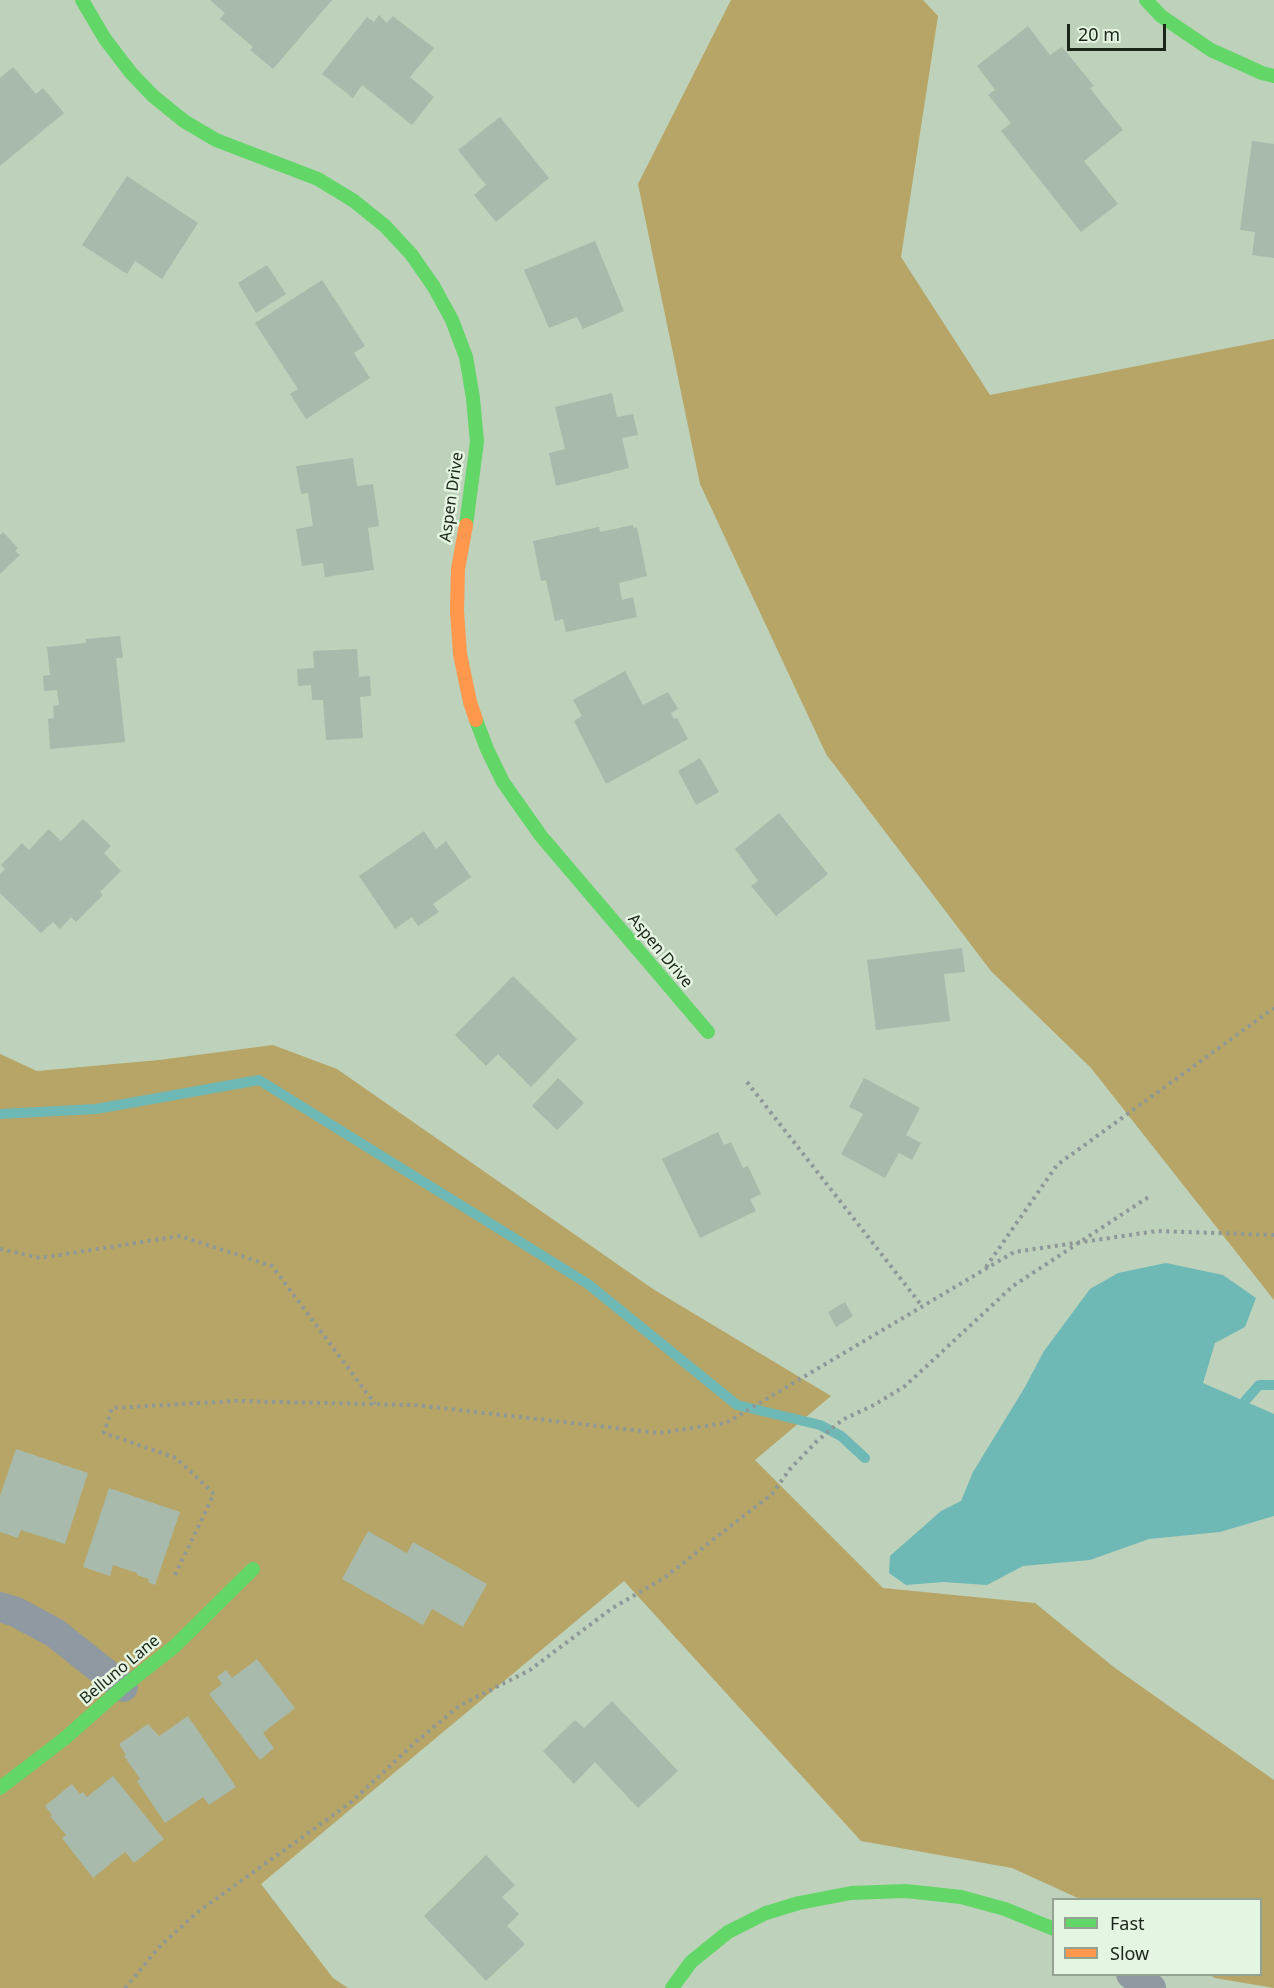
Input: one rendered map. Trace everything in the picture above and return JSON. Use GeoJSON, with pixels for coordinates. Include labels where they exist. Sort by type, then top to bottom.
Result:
{"type":"FeatureCollection","features":[{"type":"Feature","properties":{"kind":"street","name":"Aspen Drive"},"geometry":{"type":"LineString","coordinates":[[82,0],[105,39],[131,74],[153,96],[184,121],[216,140],[318,179],[354,201],[384,226],[411,254],[434,287],[452,320],[466,357],[473,398],[476,452],[458,569],[457,611],[460,654],[470,702],[487,749],[504,782],[542,836],[708,1032]]}},
{"type":"Feature","properties":{"kind":"street"},"geometry":{"type":"LineString","coordinates":[[1146,0],[1161,16],[1210,50],[1274,76]]}},
{"type":"Feature","properties":{"kind":"street","name":"Belluno Lane"},"geometry":{"type":"LineString","coordinates":[[0,1788],[64,1739],[123,1687],[175,1646],[253,1569]]}},
{"type":"Feature","properties":{"kind":"street"},"geometry":{"type":"LineString","coordinates":[[0,1606],[55,1633],[123,1687]]}},
{"type":"Feature","properties":{"kind":"street"},"geometry":{"type":"LineString","coordinates":[[672,1988],[691,1962],[728,1932],[766,1913],[799,1903],[851,1893],[906,1891],[961,1898],[1005,1909],[1052,1929]]}},
{"type":"Feature","properties":{"kind":"street"},"geometry":{"type":"LineString","coordinates":[[1134,1976],[1151,1988]]}},
{"type":"Feature","properties":{"kind":"path"},"geometry":{"type":"LineString","coordinates":[[985,1269],[1057,1166],[1274,1008]]}},
{"type":"Feature","properties":{"kind":"path"},"geometry":{"type":"LineString","coordinates":[[747,1082],[922,1306]]}},
{"type":"Feature","properties":{"kind":"path"},"geometry":{"type":"LineString","coordinates":[[125,1988],[161,1945],[199,1911],[350,1803],[459,1706],[530,1670],[611,1609],[664,1578],[772,1494],[790,1469],[817,1441],[842,1420],[874,1405],[905,1386],[1013,1286],[1150,1196]]}},
{"type":"Feature","properties":{"kind":"path"},"geometry":{"type":"LineString","coordinates":[[175,1575],[214,1494],[176,1458],[104,1433],[112,1408],[236,1401],[415,1405],[659,1433],[726,1423],[1014,1252],[1157,1231],[1274,1235]]}},
{"type":"Feature","properties":{"kind":"path"},"geometry":{"type":"LineString","coordinates":[[0,1249],[40,1258],[180,1236],[272,1266],[376,1404]]}},
{"type":"Feature","properties":{"kind":"shaded area"},"geometry":{"type":"Polygon","coordinates":[[[731,0],[923,0],[938,16],[901,257],[990,395],[1274,339],[1274,1300],[1091,1068],[991,971],[826,754],[700,484],[638,184],[731,0]]]}},
{"type":"Feature","properties":{"kind":"shaded area"},"geometry":{"type":"Polygon","coordinates":[[[273,1045],[337,1069],[653,1289],[831,1396],[755,1460],[883,1588],[1035,1603],[1115,1668],[1274,1780],[1274,1988],[1212,1976],[1262,1976],[1262,1898],[1078,1898],[1012,1868],[861,1841],[624,1581],[261,1884],[333,1978],[348,1988],[0,1988],[0,1054],[37,1071],[159,1060],[273,1045]]]}},
{"type":"Feature","properties":{"kind":"water"},"geometry":{"type":"Polygon","coordinates":[[[1166,1263],[1223,1275],[1256,1298],[1245,1327],[1215,1343],[1203,1383],[1274,1414],[1274,1516],[1220,1532],[1149,1539],[1090,1560],[1023,1566],[987,1585],[943,1582],[906,1585],[889,1573],[890,1556],[941,1511],[961,1501],[973,1472],[1025,1387],[1044,1351],[1090,1289],[1118,1273],[1166,1263]]]}},
{"type":"Feature","properties":{"kind":"building"},"geometry":{"type":"Polygon","coordinates":[[[210,0],[332,0],[273,69],[250,50],[253,47],[220,19],[225,13],[210,0]]]}},
{"type":"Feature","properties":{"kind":"building"},"geometry":{"type":"Polygon","coordinates":[[[379,15],[387,23],[393,16],[434,48],[410,77],[434,97],[412,125],[362,85],[353,98],[322,74],[367,17],[374,22],[379,15]]]}},
{"type":"Feature","properties":{"kind":"building"},"geometry":{"type":"Polygon","coordinates":[[[1028,26],[1050,55],[1062,47],[1094,86],[1090,88],[1123,130],[1084,161],[1118,204],[1081,232],[1001,131],[1011,123],[988,95],[995,90],[977,66],[1028,26]]]}},
{"type":"Feature","properties":{"kind":"building"},"geometry":{"type":"Polygon","coordinates":[[[13,67],[36,94],[43,88],[64,113],[0,166],[0,78],[13,67]]]}},
{"type":"Feature","properties":{"kind":"building"},"geometry":{"type":"Polygon","coordinates":[[[500,117],[549,178],[496,222],[474,195],[486,185],[458,150],[500,117]]]}},
{"type":"Feature","properties":{"kind":"building"},"geometry":{"type":"Polygon","coordinates":[[[1252,141],[1274,144],[1274,258],[1252,255],[1255,232],[1240,230],[1252,141]]]}},
{"type":"Feature","properties":{"kind":"building"},"geometry":{"type":"Polygon","coordinates":[[[127,176],[198,223],[162,279],[135,261],[127,274],[82,245],[127,176]]]}},
{"type":"Feature","properties":{"kind":"building"},"geometry":{"type":"Polygon","coordinates":[[[595,241],[624,311],[583,329],[577,317],[549,328],[524,270],[595,241]]]}},
{"type":"Feature","properties":{"kind":"building"},"geometry":{"type":"Polygon","coordinates":[[[267,265],[286,294],[256,313],[238,283],[267,265]]]}},
{"type":"Feature","properties":{"kind":"building"},"geometry":{"type":"Polygon","coordinates":[[[322,280],[365,346],[354,353],[370,378],[306,419],[290,394],[298,389],[255,323],[322,280]]]}},
{"type":"Feature","properties":{"kind":"building"},"geometry":{"type":"Polygon","coordinates":[[[612,393],[617,417],[633,414],[638,435],[622,438],[629,468],[556,486],[549,453],[565,449],[555,407],[612,393]]]}},
{"type":"Feature","properties":{"kind":"building"},"geometry":{"type":"Polygon","coordinates":[[[353,458],[357,486],[373,484],[379,526],[368,528],[374,570],[325,577],[323,563],[302,566],[296,529],[313,526],[308,493],[301,494],[296,466],[353,458]]]}},
{"type":"Feature","properties":{"kind":"building"},"geometry":{"type":"Polygon","coordinates":[[[633,525],[634,528],[637,527],[647,576],[619,583],[622,600],[633,597],[637,617],[566,632],[563,619],[555,621],[546,580],[541,581],[533,541],[599,527],[600,532],[633,525]]]}},
{"type":"Feature","properties":{"kind":"building"},"geometry":{"type":"Polygon","coordinates":[[[3,532],[18,548],[15,551],[20,555],[0,574],[0,535],[3,532]]]}},
{"type":"Feature","properties":{"kind":"building"},"geometry":{"type":"Polygon","coordinates":[[[120,636],[123,658],[116,658],[125,742],[50,749],[48,719],[54,718],[53,706],[59,705],[57,690],[44,691],[43,676],[50,675],[47,647],[86,643],[86,639],[120,636]]]}},
{"type":"Feature","properties":{"kind":"building"},"geometry":{"type":"Polygon","coordinates":[[[357,649],[359,677],[370,676],[371,696],[360,697],[363,738],[326,740],[323,700],[312,700],[311,685],[298,686],[297,669],[314,668],[313,651],[357,649]]]}},
{"type":"Feature","properties":{"kind":"building"},"geometry":{"type":"Polygon","coordinates":[[[625,671],[643,705],[668,692],[678,709],[671,713],[674,719],[677,718],[688,739],[606,784],[574,721],[582,716],[573,700],[625,671]]]}},
{"type":"Feature","properties":{"kind":"building"},"geometry":{"type":"Polygon","coordinates":[[[700,758],[719,792],[696,805],[678,771],[700,758]]]}},
{"type":"Feature","properties":{"kind":"building"},"geometry":{"type":"Polygon","coordinates":[[[779,813],[828,874],[776,916],[751,886],[758,881],[735,849],[779,813]]]}},
{"type":"Feature","properties":{"kind":"building"},"geometry":{"type":"Polygon","coordinates":[[[83,819],[111,846],[104,853],[121,871],[100,892],[103,895],[76,922],[71,917],[60,929],[53,922],[41,933],[0,893],[0,874],[5,869],[1,865],[22,843],[29,850],[49,829],[61,841],[83,819]]]}},
{"type":"Feature","properties":{"kind":"building"},"geometry":{"type":"Polygon","coordinates":[[[424,831],[436,849],[446,841],[471,877],[433,904],[439,912],[418,926],[412,917],[395,929],[359,876],[424,831]]]}},
{"type":"Feature","properties":{"kind":"building"},"geometry":{"type":"Polygon","coordinates":[[[962,948],[965,972],[944,974],[950,1021],[876,1030],[867,960],[962,948]]]}},
{"type":"Feature","properties":{"kind":"building"},"geometry":{"type":"Polygon","coordinates":[[[513,976],[577,1039],[531,1087],[498,1054],[486,1066],[455,1035],[513,976]]]}},
{"type":"Feature","properties":{"kind":"building"},"geometry":{"type":"Polygon","coordinates":[[[558,1078],[584,1103],[557,1130],[532,1106],[558,1078]]]}},
{"type":"Feature","properties":{"kind":"building"},"geometry":{"type":"Polygon","coordinates":[[[864,1078],[920,1108],[906,1135],[921,1143],[912,1160],[899,1153],[885,1178],[841,1154],[863,1114],[849,1107],[864,1078]]]}},
{"type":"Feature","properties":{"kind":"building"},"geometry":{"type":"Polygon","coordinates":[[[718,1132],[724,1145],[731,1142],[743,1168],[748,1166],[761,1194],[750,1199],[756,1211],[700,1238],[662,1159],[718,1132]]]}},
{"type":"Feature","properties":{"kind":"building"},"geometry":{"type":"Polygon","coordinates":[[[845,1302],[853,1316],[836,1327],[828,1312],[845,1302]]]}},
{"type":"Feature","properties":{"kind":"building"},"geometry":{"type":"Polygon","coordinates":[[[16,1449],[88,1473],[65,1544],[21,1530],[18,1538],[0,1532],[0,1496],[16,1449]]]}},
{"type":"Feature","properties":{"kind":"building"},"geometry":{"type":"Polygon","coordinates":[[[109,1488],[180,1512],[155,1585],[137,1573],[113,1565],[110,1576],[83,1567],[109,1488]]]}},
{"type":"Feature","properties":{"kind":"building"},"geometry":{"type":"Polygon","coordinates":[[[368,1531],[407,1553],[413,1542],[487,1584],[463,1627],[432,1609],[423,1625],[342,1579],[368,1531]]]}},
{"type":"Feature","properties":{"kind":"building"},"geometry":{"type":"Polygon","coordinates":[[[257,1659],[295,1708],[263,1733],[274,1748],[260,1760],[209,1694],[222,1684],[217,1677],[226,1670],[232,1678],[257,1659]]]}},
{"type":"Feature","properties":{"kind":"building"},"geometry":{"type":"Polygon","coordinates":[[[612,1701],[678,1771],[638,1808],[595,1762],[574,1784],[543,1751],[575,1720],[584,1728],[612,1701]]]}},
{"type":"Feature","properties":{"kind":"building"},"geometry":{"type":"Polygon","coordinates":[[[188,1716],[236,1787],[209,1805],[203,1797],[165,1823],[137,1781],[140,1779],[124,1756],[126,1755],[119,1744],[148,1724],[159,1736],[188,1716]]]}},
{"type":"Feature","properties":{"kind":"building"},"geometry":{"type":"Polygon","coordinates":[[[113,1776],[164,1839],[134,1863],[125,1852],[93,1878],[62,1838],[66,1835],[50,1816],[52,1815],[45,1806],[72,1784],[80,1794],[83,1792],[87,1797],[113,1776]]]}},
{"type":"Feature","properties":{"kind":"building"},"geometry":{"type":"Polygon","coordinates":[[[486,1855],[515,1885],[502,1897],[519,1914],[507,1926],[525,1944],[486,1981],[424,1916],[486,1855]]]}},
{"type":"Feature","properties":{"kind":"waterway"},"geometry":{"type":"LineString","coordinates":[[0,1114],[96,1109],[259,1080],[588,1284],[737,1405],[820,1425],[841,1436],[865,1458]]}},
{"type":"Feature","properties":{"kind":"waterway"},"geometry":{"type":"LineString","coordinates":[[1245,1401],[1259,1385],[1274,1385]]}},
{"type":"Feature","properties":{"kind":"traffic: fast"},"geometry":{"type":"LineString","coordinates":[[82,0],[105,39],[131,73],[153,96],[184,121],[216,140],[318,179],[354,201],[385,226],[411,254],[434,287],[452,320],[466,357],[477,442],[466,525]]}},
{"type":"Feature","properties":{"kind":"traffic: fast"},"geometry":{"type":"LineString","coordinates":[[1146,0],[1161,16],[1211,50],[1262,73],[1274,76]]}},
{"type":"Feature","properties":{"kind":"traffic: fast"},"geometry":{"type":"LineString","coordinates":[[476,720],[503,782],[541,836],[708,1032]]}},
{"type":"Feature","properties":{"kind":"traffic: fast"},"geometry":{"type":"LineString","coordinates":[[0,1788],[64,1739],[123,1687],[175,1646],[253,1569]]}},
{"type":"Feature","properties":{"kind":"traffic: fast"},"geometry":{"type":"LineString","coordinates":[[672,1988],[691,1962],[728,1932],[766,1913],[799,1903],[851,1893],[906,1891],[961,1897],[1005,1909],[1052,1928]]}},
{"type":"Feature","properties":{"kind":"traffic: slow"},"geometry":{"type":"LineString","coordinates":[[466,525],[458,569],[457,611],[460,654],[476,720]]}}]}
